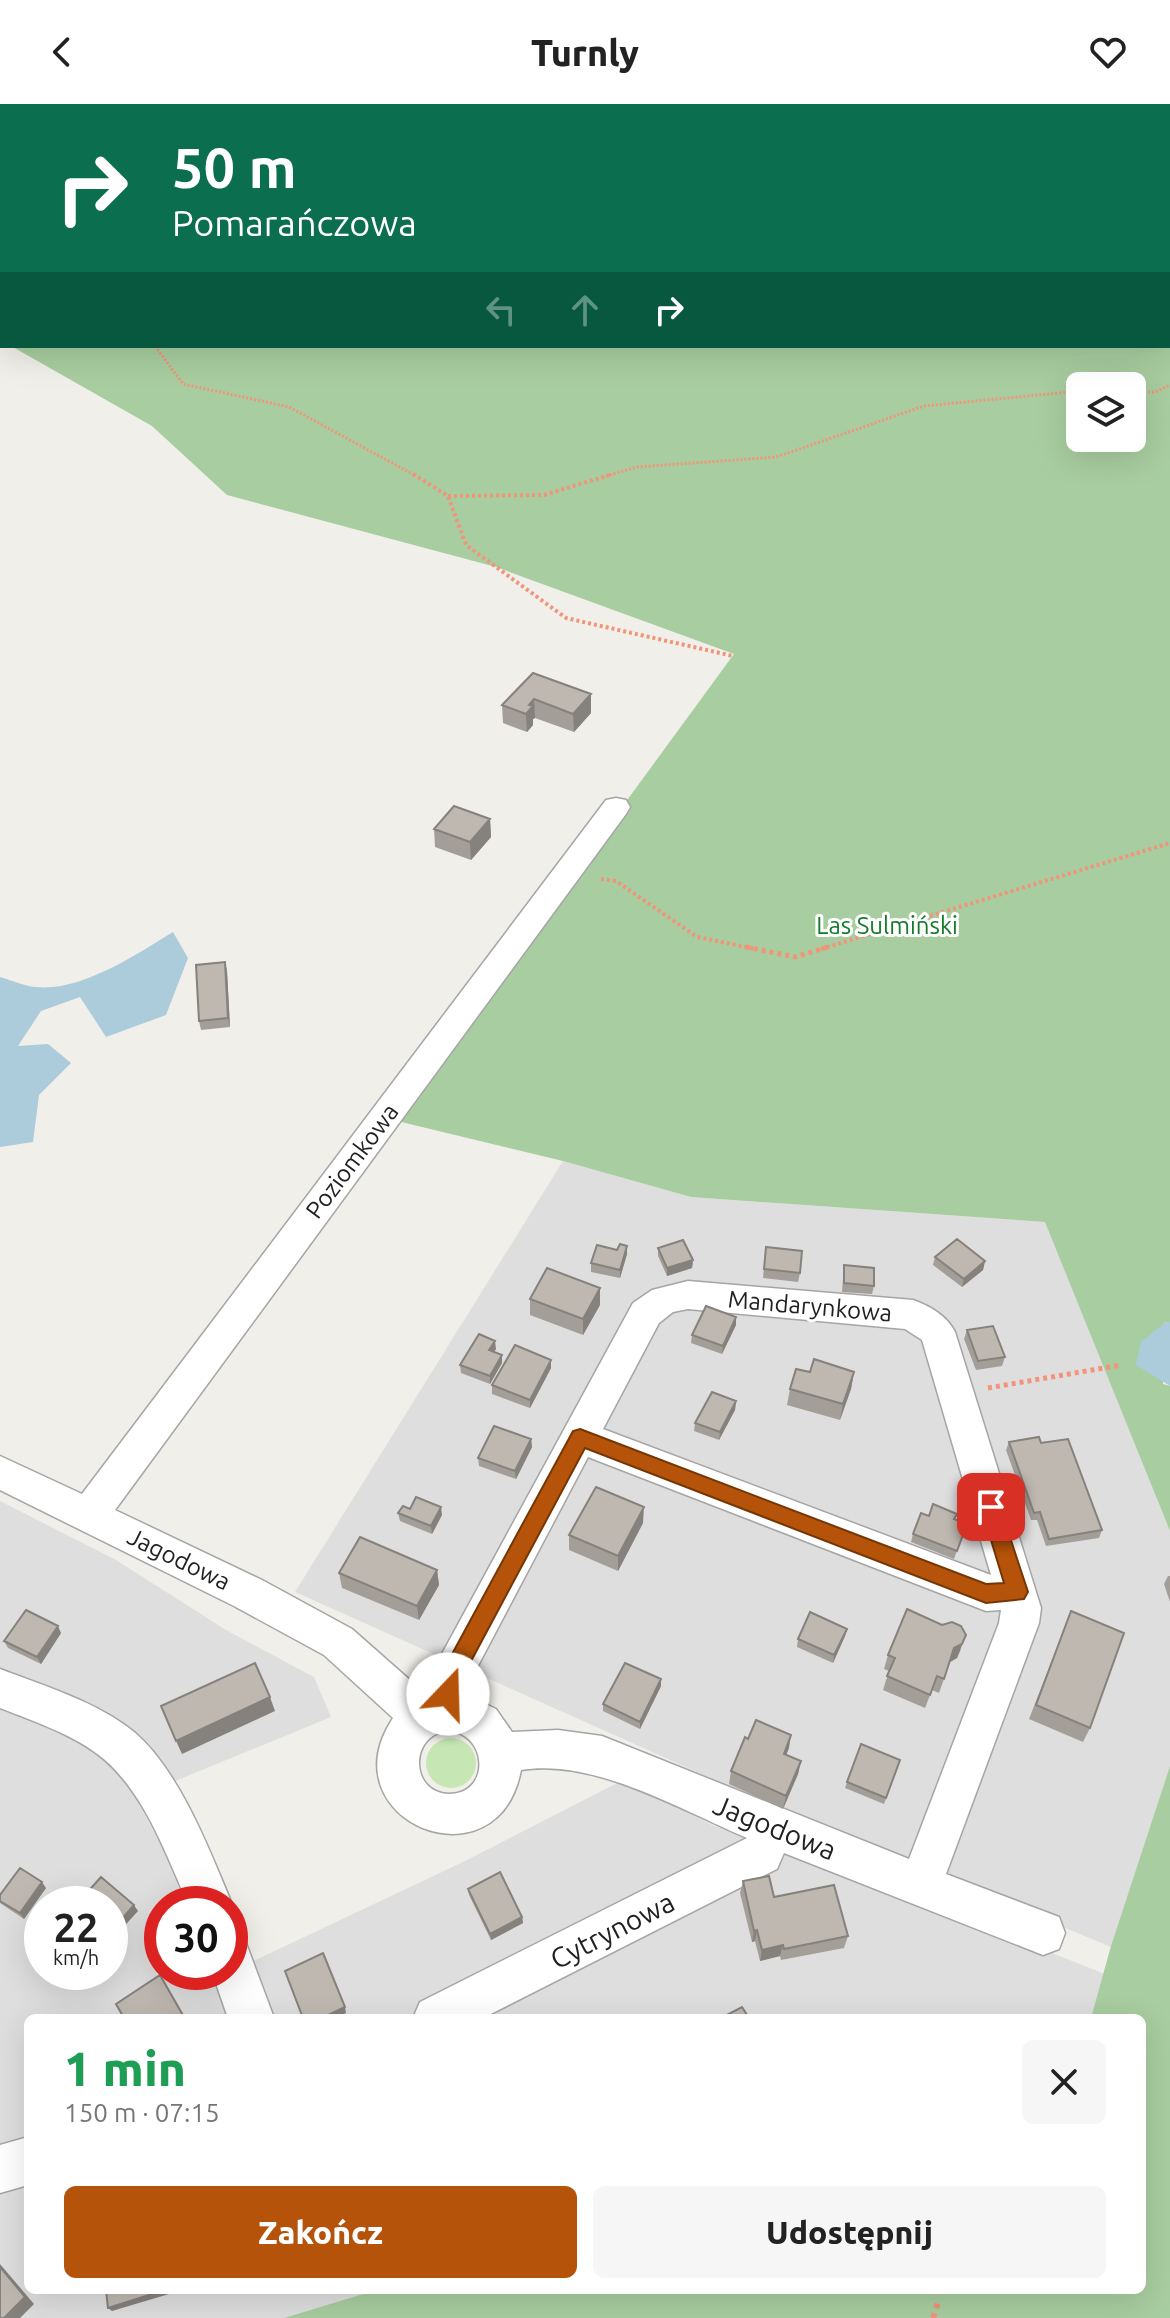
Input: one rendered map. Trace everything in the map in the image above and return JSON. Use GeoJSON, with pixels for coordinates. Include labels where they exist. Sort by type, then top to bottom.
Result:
{"type":"FeatureCollection","features":[{"type":"Feature","properties":{"kind":"street","name":"Poziomkowa"},"geometry":{"type":"LineString","coordinates":[[89,1515],[616,807]]}},
{"type":"Feature","properties":{"kind":"street","name":"Mandarynkowa"},"geometry":{"type":"LineString","coordinates":[[436,1716],[448,1694],[451,1676],[646,1313],[664,1300],[688,1295],[913,1315],[937,1332],[1021,1608],[1019,1623],[921,1884]]}},
{"type":"Feature","properties":{"kind":"street"},"geometry":{"type":"LineString","coordinates":[[580,1437],[986,1593],[1017,1592]]}},
{"type":"Feature","properties":{"kind":"street","name":"Jagodowa"},"geometry":{"type":"LineString","coordinates":[[0,1472],[248,1593],[338,1642],[436,1716]]}},
{"type":"Feature","properties":{"kind":"street"},"geometry":{"type":"LineString","coordinates":[[0,1688],[66,1716],[120,1746],[150,1783],[201,1886]]}},
{"type":"Feature","properties":{"kind":"street"},"geometry":{"type":"LineString","coordinates":[[436,1716],[473,1716],[486,1725],[496,1738],[501,1754],[501,1770],[495,1786],[483,1800],[468,1809],[450,1813],[433,1812],[417,1805],[404,1793],[397,1778],[396,1761],[400,1744],[409,1730],[436,1716]]}},
{"type":"Feature","properties":{"kind":"street","name":"Jagodowa"},"geometry":{"type":"LineString","coordinates":[[501,1754],[526,1749],[602,1756],[774,1828],[1043,1933]]}},
{"type":"Feature","properties":{"kind":"street","name":"Cytrynowa"},"geometry":{"type":"LineString","coordinates":[[444,2014],[762,1854],[774,1828]]}},
{"type":"Feature","properties":{"kind":"street"},"geometry":{"type":"LineString","coordinates":[[241,1990],[250,2014]]}},
{"type":"Feature","properties":{"kind":"street"},"geometry":{"type":"LineString","coordinates":[[0,2169],[24,2162]]}},
{"type":"Feature","properties":{"kind":"path"},"geometry":{"type":"LineString","coordinates":[[156,348],[183,384],[289,407],[389,459],[448,496],[544,495],[637,467],[776,457],[924,406],[1066,392]]}},
{"type":"Feature","properties":{"kind":"path"},"geometry":{"type":"LineString","coordinates":[[1146,392],[1155,392],[1170,385]]}},
{"type":"Feature","properties":{"kind":"path"},"geometry":{"type":"LineString","coordinates":[[448,496],[466,545],[566,618],[733,656]]}},
{"type":"Feature","properties":{"kind":"path"},"geometry":{"type":"LineString","coordinates":[[565,874],[616,881],[697,937],[795,957],[1170,843]]}},
{"type":"Feature","properties":{"kind":"path"},"geometry":{"type":"LineString","coordinates":[[956,1393],[1121,1365]]}},
{"type":"Feature","properties":{"kind":"path"},"geometry":{"type":"LineString","coordinates":[[933,2318],[939,2299]]}},
{"type":"Feature","properties":{"kind":"shaded area"},"geometry":{"type":"Polygon","coordinates":[[[563,1161],[691,1197],[1046,1222],[1170,1531],[1170,1766],[1111,1947],[793,1815],[295,1592],[563,1161]]]}},
{"type":"Feature","properties":{"kind":"shaded area"},"geometry":{"type":"Polygon","coordinates":[[[0,1501],[116,1560],[226,1630],[314,1677],[331,1717],[168,1784],[132,1792],[184,1886],[144,1886],[144,1990],[248,1990],[248,1964],[463,1862],[623,1780],[714,1826],[817,1860],[1105,1974],[1092,2014],[24,2014],[24,2294],[363,2294],[284,2318],[0,2318],[0,1501]]]}},
{"type":"Feature","properties":{"kind":"green space","name":"Las Sulmiński"},"geometry":{"type":"Polygon","coordinates":[[[15,348],[1170,348],[1170,1322],[1165,1322],[1163,1384],[1170,1386],[1170,1531],[1045,1222],[691,1197],[563,1161],[393,1120],[734,654],[496,567],[227,495],[152,426],[15,348]]]}},
{"type":"Feature","properties":{"kind":"green space"},"geometry":{"type":"Polygon","coordinates":[[[451,1738],[469,1745],[476,1763],[469,1781],[451,1788],[433,1781],[426,1763],[433,1745],[451,1738]]]}},
{"type":"Feature","properties":{"kind":"green space"},"geometry":{"type":"Polygon","coordinates":[[[1170,1766],[1170,2318],[284,2318],[363,2294],[1146,2294],[1146,2014],[1092,2014],[1170,1766]]]}},
{"type":"Feature","properties":{"kind":"water"},"geometry":{"type":"Polygon","coordinates":[[[173,932],[188,958],[166,1015],[106,1037],[80,997],[41,1011],[18,1046],[48,1044],[71,1063],[39,1095],[33,1142],[0,1147],[0,977],[36,987],[71,984],[108,970],[173,932]]]}},
{"type":"Feature","properties":{"kind":"water"},"geometry":{"type":"Polygon","coordinates":[[[1170,1322],[1170,1386],[1136,1365],[1141,1342],[1170,1322]]]}},
{"type":"Feature","properties":{"kind":"building"},"geometry":{"type":"Polygon","coordinates":[[[533,673],[591,694],[573,714],[534,699],[529,705],[533,706],[526,714],[502,705],[533,673]]]}},
{"type":"Feature","properties":{"kind":"building"},"geometry":{"type":"Polygon","coordinates":[[[454,806],[490,819],[470,842],[434,829],[454,806]]]}},
{"type":"Feature","properties":{"kind":"building"},"geometry":{"type":"Polygon","coordinates":[[[225,962],[228,1018],[199,1021],[196,965],[225,962]]]}},
{"type":"Feature","properties":{"kind":"building"},"geometry":{"type":"Polygon","coordinates":[[[957,1239],[985,1261],[964,1279],[935,1257],[957,1239]]]}},
{"type":"Feature","properties":{"kind":"building"},"geometry":{"type":"Polygon","coordinates":[[[683,1240],[693,1260],[667,1268],[658,1248],[683,1240]]]}},
{"type":"Feature","properties":{"kind":"building"},"geometry":{"type":"Polygon","coordinates":[[[620,1244],[627,1246],[620,1270],[591,1263],[597,1245],[617,1250],[620,1244]]]}},
{"type":"Feature","properties":{"kind":"building"},"geometry":{"type":"Polygon","coordinates":[[[766,1247],[802,1251],[800,1273],[764,1269],[766,1247]]]}},
{"type":"Feature","properties":{"kind":"building"},"geometry":{"type":"Polygon","coordinates":[[[844,1265],[874,1268],[874,1286],[844,1283],[844,1265]]]}},
{"type":"Feature","properties":{"kind":"building"},"geometry":{"type":"Polygon","coordinates":[[[547,1268],[600,1288],[583,1319],[530,1299],[547,1268]]]}},
{"type":"Feature","properties":{"kind":"building"},"geometry":{"type":"Polygon","coordinates":[[[706,1306],[736,1317],[723,1346],[692,1335],[706,1306]]]}},
{"type":"Feature","properties":{"kind":"building"},"geometry":{"type":"Polygon","coordinates":[[[993,1326],[1005,1357],[978,1361],[967,1330],[993,1326]]]}},
{"type":"Feature","properties":{"kind":"building"},"geometry":{"type":"Polygon","coordinates":[[[479,1334],[495,1341],[489,1350],[502,1355],[490,1376],[460,1365],[479,1334]]]}},
{"type":"Feature","properties":{"kind":"building"},"geometry":{"type":"Polygon","coordinates":[[[515,1345],[551,1360],[530,1400],[492,1385],[515,1345]]]}},
{"type":"Feature","properties":{"kind":"building"},"geometry":{"type":"Polygon","coordinates":[[[814,1359],[854,1372],[843,1404],[790,1389],[796,1369],[810,1372],[814,1359]]]}},
{"type":"Feature","properties":{"kind":"building"},"geometry":{"type":"Polygon","coordinates":[[[712,1392],[736,1401],[720,1432],[695,1423],[712,1392]]]}},
{"type":"Feature","properties":{"kind":"building"},"geometry":{"type":"Polygon","coordinates":[[[494,1426],[531,1439],[515,1471],[478,1458],[494,1426]]]}},
{"type":"Feature","properties":{"kind":"building"},"geometry":{"type":"Polygon","coordinates":[[[1039,1437],[1041,1443],[1068,1439],[1102,1530],[1049,1539],[1040,1512],[1034,1513],[1009,1442],[1039,1437]]]}},
{"type":"Feature","properties":{"kind":"building"},"geometry":{"type":"Polygon","coordinates":[[[596,1487],[644,1507],[618,1556],[569,1535],[596,1487]]]}},
{"type":"Feature","properties":{"kind":"building"},"geometry":{"type":"Polygon","coordinates":[[[416,1497],[441,1507],[431,1526],[398,1513],[403,1506],[410,1509],[416,1497]]]}},
{"type":"Feature","properties":{"kind":"building"},"geometry":{"type":"Polygon","coordinates":[[[933,1504],[957,1514],[954,1519],[967,1524],[957,1551],[913,1534],[921,1513],[929,1516],[933,1504]]]}},
{"type":"Feature","properties":{"kind":"building"},"geometry":{"type":"Polygon","coordinates":[[[360,1537],[437,1570],[417,1606],[339,1573],[360,1537]]]}},
{"type":"Feature","properties":{"kind":"building"},"geometry":{"type":"Polygon","coordinates":[[[907,1609],[942,1625],[952,1622],[961,1626],[966,1635],[962,1644],[954,1648],[944,1679],[937,1676],[930,1695],[887,1676],[895,1658],[888,1655],[907,1609]]]}},
{"type":"Feature","properties":{"kind":"building"},"geometry":{"type":"Polygon","coordinates":[[[26,1610],[58,1626],[37,1657],[4,1641],[26,1610]]]}},
{"type":"Feature","properties":{"kind":"building"},"geometry":{"type":"Polygon","coordinates":[[[1071,1611],[1124,1633],[1090,1728],[1036,1705],[1071,1611]]]}},
{"type":"Feature","properties":{"kind":"building"},"geometry":{"type":"Polygon","coordinates":[[[810,1612],[847,1629],[834,1655],[798,1639],[810,1612]]]}},
{"type":"Feature","properties":{"kind":"building"},"geometry":{"type":"Polygon","coordinates":[[[255,1663],[270,1697],[176,1741],[161,1706],[255,1663]]]}},
{"type":"Feature","properties":{"kind":"building"},"geometry":{"type":"Polygon","coordinates":[[[625,1663],[661,1679],[640,1722],[603,1704],[625,1663]]]}},
{"type":"Feature","properties":{"kind":"building"},"geometry":{"type":"Polygon","coordinates":[[[756,1720],[791,1735],[784,1754],[801,1761],[786,1796],[731,1771],[756,1720]]]}},
{"type":"Feature","properties":{"kind":"building"},"geometry":{"type":"Polygon","coordinates":[[[861,1744],[900,1760],[886,1798],[847,1782],[861,1744]]]}},
{"type":"Feature","properties":{"kind":"building"},"geometry":{"type":"Polygon","coordinates":[[[20,1868],[42,1882],[39,1886],[24,1886],[24,1907],[20,1913],[0,1901],[0,1895],[20,1868]]]}},
{"type":"Feature","properties":{"kind":"building"},"geometry":{"type":"Polygon","coordinates":[[[500,1872],[522,1917],[490,1934],[468,1889],[500,1872]]]}},
{"type":"Feature","properties":{"kind":"building"},"geometry":{"type":"Polygon","coordinates":[[[769,1876],[774,1897],[834,1885],[848,1936],[784,1949],[783,1945],[762,1950],[757,1930],[754,1931],[743,1881],[769,1876]]]}},
{"type":"Feature","properties":{"kind":"building"},"geometry":{"type":"Polygon","coordinates":[[[101,1877],[112,1886],[93,1886],[101,1877]]]}},
{"type":"Feature","properties":{"kind":"building"},"geometry":{"type":"Polygon","coordinates":[[[323,1953],[345,2007],[330,2014],[301,2014],[285,1971],[323,1953]]]}},
{"type":"Feature","properties":{"kind":"building"},"geometry":{"type":"Polygon","coordinates":[[[144,1986],[144,1990],[169,1990],[182,2014],[122,2014],[116,2004],[144,1986]]]}},
{"type":"Feature","properties":{"kind":"building"},"geometry":{"type":"Polygon","coordinates":[[[742,2007],[746,2014],[729,2014],[742,2007]]]}},
{"type":"Feature","properties":{"kind":"building"},"geometry":{"type":"Polygon","coordinates":[[[0,2267],[25,2297],[4,2318],[0,2318],[0,2267]]]}},
{"type":"Feature","properties":{"kind":"building"},"geometry":{"type":"Polygon","coordinates":[[[106,2294],[152,2294],[108,2308],[106,2294]]]}},
{"type":"Feature","properties":{"kind":"route"},"geometry":{"type":"LineString","coordinates":[[448,1694],[451,1676],[580,1437],[986,1593],[1017,1592],[991,1507]]}}]}
